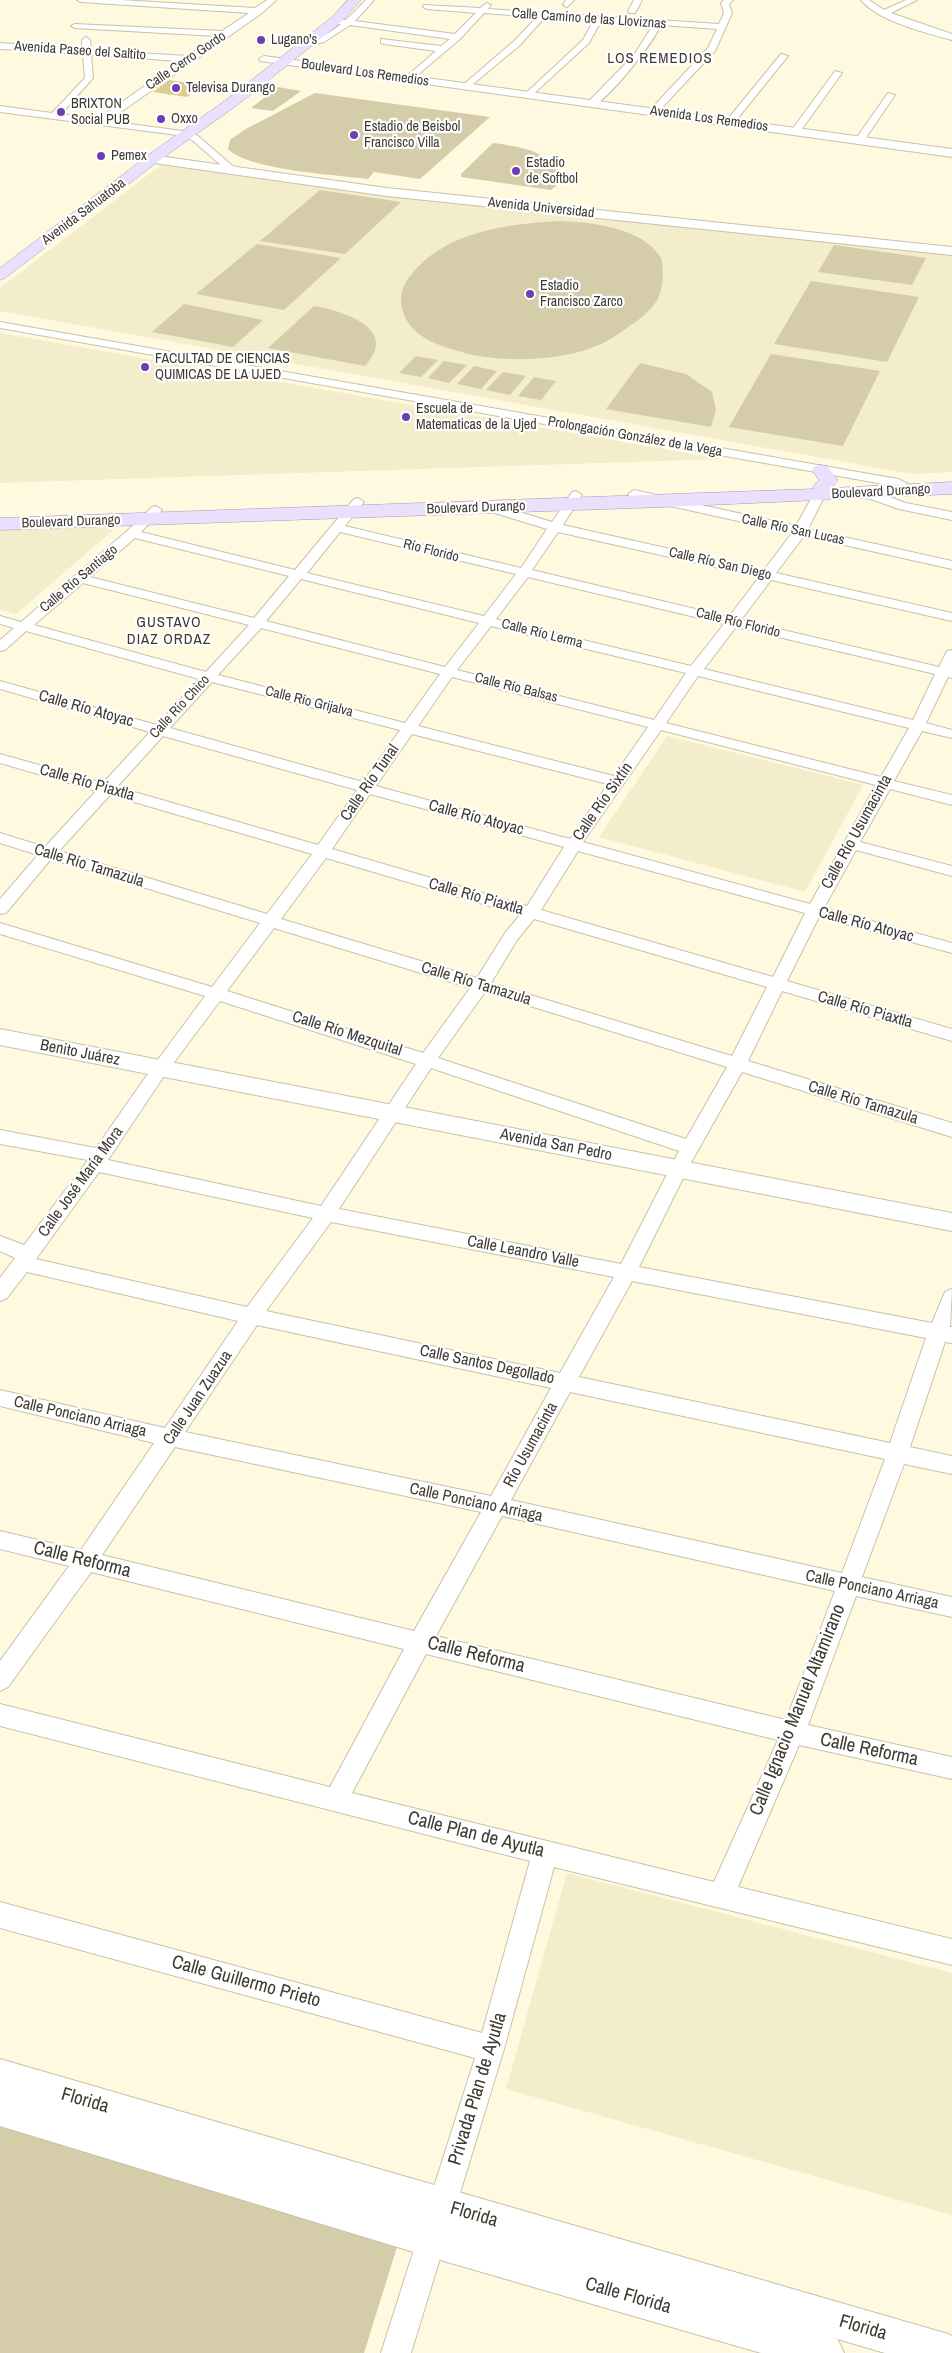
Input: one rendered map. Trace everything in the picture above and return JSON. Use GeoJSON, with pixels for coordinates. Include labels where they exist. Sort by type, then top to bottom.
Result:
{"type":"FeatureCollection","features":[{"type":"Feature","properties":{"kind":"main road","name":"Avenida Sahuatoba"},"geometry":{"type":"LineString","coordinates":[[0,275],[301,47],[342,22],[355,0]]}},
{"type":"Feature","properties":{"kind":"main road"},"geometry":{"type":"LineString","coordinates":[[334,5],[327,16],[342,22]]}},
{"type":"Feature","properties":{"kind":"main road"},"geometry":{"type":"LineString","coordinates":[[268,73],[259,63],[279,47]]}},
{"type":"Feature","properties":{"kind":"main road","name":"Avenida Sahuatoba"},"geometry":{"type":"LineString","coordinates":[[115,168],[171,126]]}},
{"type":"Feature","properties":{"kind":"main road","name":"Boulevard Durango"},"geometry":{"type":"LineString","coordinates":[[0,524],[152,515],[354,507],[573,500],[664,501],[821,484],[866,494],[952,480]]}},
{"type":"Feature","properties":{"kind":"main road","name":"Boulevard Durango"},"geometry":{"type":"LineString","coordinates":[[354,507],[489,507],[634,494],[821,484],[952,488]]}},
{"type":"Feature","properties":{"kind":"main road","name":"Boulevard Durango"},"geometry":{"type":"LineString","coordinates":[[0,515],[152,515]]}},
{"type":"Feature","properties":{"kind":"street","name":"Calle Cerro Gordo"},"geometry":{"type":"LineString","coordinates":[[102,121],[272,0]]}},
{"type":"Feature","properties":{"kind":"street"},"geometry":{"type":"LineString","coordinates":[[342,22],[370,0]]}},
{"type":"Feature","properties":{"kind":"street"},"geometry":{"type":"LineString","coordinates":[[632,11],[638,0]]}},
{"type":"Feature","properties":{"kind":"street"},"geometry":{"type":"LineString","coordinates":[[653,112],[712,49],[728,14],[725,3],[729,0]]}},
{"type":"Feature","properties":{"kind":"street"},"geometry":{"type":"LineString","coordinates":[[865,0],[870,6],[884,13],[952,37]]}},
{"type":"Feature","properties":{"kind":"street"},"geometry":{"type":"LineString","coordinates":[[884,13],[913,0]]}},
{"type":"Feature","properties":{"kind":"street"},"geometry":{"type":"LineString","coordinates":[[473,1],[494,2]]}},
{"type":"Feature","properties":{"kind":"street"},"geometry":{"type":"LineString","coordinates":[[408,79],[494,2]]}},
{"type":"Feature","properties":{"kind":"street","name":"Calle Camino de las Lloviznas"},"geometry":{"type":"LineString","coordinates":[[427,6],[598,20],[721,27]]}},
{"type":"Feature","properties":{"kind":"street"},"geometry":{"type":"LineString","coordinates":[[78,28],[259,11]]}},
{"type":"Feature","properties":{"kind":"street"},"geometry":{"type":"LineString","coordinates":[[466,86],[517,43],[542,16]]}},
{"type":"Feature","properties":{"kind":"street"},"geometry":{"type":"LineString","coordinates":[[529,95],[586,40],[598,20]]}},
{"type":"Feature","properties":{"kind":"street"},"geometry":{"type":"LineString","coordinates":[[342,22],[408,27],[457,36]]}},
{"type":"Feature","properties":{"kind":"street"},"geometry":{"type":"LineString","coordinates":[[591,104],[635,60],[650,42],[658,24]]}},
{"type":"Feature","properties":{"kind":"street"},"geometry":{"type":"LineString","coordinates":[[78,28],[226,34]]}},
{"type":"Feature","properties":{"kind":"street"},"geometry":{"type":"LineString","coordinates":[[52,115],[89,78],[88,54],[78,28]]}},
{"type":"Feature","properties":{"kind":"street"},"geometry":{"type":"LineString","coordinates":[[52,115],[78,80],[78,28]]}},
{"type":"Feature","properties":{"kind":"street","name":"Avenida Paseo del Saltito"},"geometry":{"type":"LineString","coordinates":[[0,48],[78,28],[88,54],[188,60]]}},
{"type":"Feature","properties":{"kind":"street"},"geometry":{"type":"LineString","coordinates":[[384,41],[443,49]]}},
{"type":"Feature","properties":{"kind":"street"},"geometry":{"type":"LineString","coordinates":[[730,122],[784,56]]}},
{"type":"Feature","properties":{"kind":"street","name":"Boulevard Los Remedios"},"geometry":{"type":"LineString","coordinates":[[259,63],[282,62],[466,86]]}},
{"type":"Feature","properties":{"kind":"street"},"geometry":{"type":"LineString","coordinates":[[796,131],[838,73]]}},
{"type":"Feature","properties":{"kind":"street","name":"Avenida Los Remedios"},"geometry":{"type":"LineString","coordinates":[[466,86],[952,153]]}},
{"type":"Feature","properties":{"kind":"street"},"geometry":{"type":"LineString","coordinates":[[860,140],[891,95]]}},
{"type":"Feature","properties":{"kind":"street"},"geometry":{"type":"LineString","coordinates":[[0,105],[52,115]]}},
{"type":"Feature","properties":{"kind":"street"},"geometry":{"type":"LineString","coordinates":[[0,109],[102,121],[171,126],[189,132],[229,167]]}},
{"type":"Feature","properties":{"kind":"street","name":"Avenida Universidad"},"geometry":{"type":"LineString","coordinates":[[141,148],[155,156],[321,181],[952,251]]}},
{"type":"Feature","properties":{"kind":"street","name":"Avenida Universidad"},"geometry":{"type":"LineString","coordinates":[[550,206],[952,245]]}},
{"type":"Feature","properties":{"kind":"street","name":"Prolongación González de la Vega"},"geometry":{"type":"LineString","coordinates":[[0,325],[821,484]]}},
{"type":"Feature","properties":{"kind":"street","name":"Calle Río Sixtín"},"geometry":{"type":"LineString","coordinates":[[392,1114],[481,986],[511,936],[530,912],[574,844],[695,671],[800,532],[821,484]]}},
{"type":"Feature","properties":{"kind":"street","name":"Calle Río San Lucas"},"geometry":{"type":"LineString","coordinates":[[634,494],[952,565]]}},
{"type":"Feature","properties":{"kind":"street"},"geometry":{"type":"LineString","coordinates":[[866,494],[903,506],[952,516]]}},
{"type":"Feature","properties":{"kind":"street","name":"Calle Río Tunal"},"geometry":{"type":"LineString","coordinates":[[160,1069],[321,853],[449,671],[524,573],[573,500]]}},
{"type":"Feature","properties":{"kind":"street","name":"Calle Río Chico"},"geometry":{"type":"LineString","coordinates":[[0,909],[106,788],[256,624],[299,575],[354,507]]}},
{"type":"Feature","properties":{"kind":"street","name":"Calle Río San Diego"},"geometry":{"type":"LineString","coordinates":[[489,507],[555,527],[952,617]]}},
{"type":"Feature","properties":{"kind":"street","name":"Calle Río Santiago"},"geometry":{"type":"LineString","coordinates":[[0,647],[152,515]]}},
{"type":"Feature","properties":{"kind":"street","name":"Río Florido"},"geometry":{"type":"LineString","coordinates":[[338,528],[524,573]]}},
{"type":"Feature","properties":{"kind":"street","name":"Calle Río Lerma"},"geometry":{"type":"LineString","coordinates":[[132,534],[952,734]]}},
{"type":"Feature","properties":{"kind":"street","name":"Calle Río Florido"},"geometry":{"type":"LineString","coordinates":[[524,573],[947,673]]}},
{"type":"Feature","properties":{"kind":"street","name":"Calle Río Balsas"},"geometry":{"type":"LineString","coordinates":[[80,578],[952,800]]}},
{"type":"Feature","properties":{"kind":"street","name":"Calle Río Grijalva"},"geometry":{"type":"LineString","coordinates":[[0,620],[618,782]]}},
{"type":"Feature","properties":{"kind":"street","name":"Calle Río Usumacinta"},"geometry":{"type":"LineString","coordinates":[[679,1168],[737,1065],[814,911],[850,844],[947,673],[952,654]]}},
{"type":"Feature","properties":{"kind":"street","name":"Calle Río Atoyac"},"geometry":{"type":"LineString","coordinates":[[0,685],[366,788],[952,948]]}},
{"type":"Feature","properties":{"kind":"street","name":"Calle Río Piaxtla"},"geometry":{"type":"LineString","coordinates":[[0,758],[321,853],[952,1035]]}},
{"type":"Feature","properties":{"kind":"street","name":"Calle Río Tamazula"},"geometry":{"type":"LineString","coordinates":[[0,838],[952,1130]]}},
{"type":"Feature","properties":{"kind":"street"},"geometry":{"type":"LineString","coordinates":[[850,844],[952,871]]}},
{"type":"Feature","properties":{"kind":"street","name":"Calle Río Mezquital"},"geometry":{"type":"LineString","coordinates":[[0,928],[428,1060],[691,1148]]}},
{"type":"Feature","properties":{"kind":"street","name":"Benito Juárez"},"geometry":{"type":"LineString","coordinates":[[0,1037],[160,1069]]}},
{"type":"Feature","properties":{"kind":"street","name":"Avenida San Pedro"},"geometry":{"type":"LineString","coordinates":[[160,1069],[952,1222]]}},
{"type":"Feature","properties":{"kind":"street","name":"Calle José María Mora"},"geometry":{"type":"LineString","coordinates":[[0,1293],[97,1160],[160,1069]]}},
{"type":"Feature","properties":{"kind":"street","name":"Calle Juan Zuazua"},"geometry":{"type":"LineString","coordinates":[[0,1680],[86,1561],[252,1316],[326,1214],[392,1114]]}},
{"type":"Feature","properties":{"kind":"street","name":"Calle Leandro Valle"},"geometry":{"type":"LineString","coordinates":[[0,1137],[326,1214],[945,1333]]}},
{"type":"Feature","properties":{"kind":"street","name":"Río Usumacinta"},"geometry":{"type":"LineString","coordinates":[[336,1799],[420,1642],[627,1272],[679,1168]]}},
{"type":"Feature","properties":{"kind":"street","name":"Calle Santos Degollado"},"geometry":{"type":"LineString","coordinates":[[0,1242],[25,1259],[252,1316],[952,1465]]}},
{"type":"Feature","properties":{"kind":"street","name":"Calle Ignacio Manuel Altamirano"},"geometry":{"type":"LineString","coordinates":[[721,1896],[793,1733],[897,1454],[945,1333],[952,1297]]}},
{"type":"Feature","properties":{"kind":"street","name":"Calle Ponciano Arriaga"},"geometry":{"type":"LineString","coordinates":[[0,1398],[171,1438],[496,1506],[952,1607]]}},
{"type":"Feature","properties":{"kind":"street","name":"Calle Reforma"},"geometry":{"type":"LineString","coordinates":[[0,1540],[793,1733],[952,1768]]}},
{"type":"Feature","properties":{"kind":"street","name":"Calle Plan de Ayutla"},"geometry":{"type":"LineString","coordinates":[[0,1715],[545,1853],[952,1952]]}},
{"type":"Feature","properties":{"kind":"street","name":"Privada Plan de Ayutla"},"geometry":{"type":"LineString","coordinates":[[405,2323],[491,2049],[545,1853]]}},
{"type":"Feature","properties":{"kind":"street","name":"Calle Guillermo Prieto"},"geometry":{"type":"LineString","coordinates":[[0,1915],[491,2049]]}},
{"type":"Feature","properties":{"kind":"street","name":"Florida"},"geometry":{"type":"LineString","coordinates":[[12,2096],[442,2206],[948,2353]]}},
{"type":"Feature","properties":{"kind":"street","name":"Florida"},"geometry":{"type":"LineString","coordinates":[[12,2096],[430,2239]]}},
{"type":"Feature","properties":{"kind":"street","name":"Calle Florida"},"geometry":{"type":"LineString","coordinates":[[430,2239],[825,2353]]}},
{"type":"Feature","properties":{"kind":"street"},"geometry":{"type":"LineString","coordinates":[[396,2353],[405,2323]]}},
{"type":"Feature","properties":{"kind":"shaded area"},"geometry":{"type":"Polygon","coordinates":[[[278,87],[301,91],[273,111],[251,108],[278,87]]]}},
{"type":"Feature","properties":{"kind":"shaded area","name":"Estadio de Beisbol Francisco Villa"},"geometry":{"type":"Polygon","coordinates":[[[315,93],[490,117],[420,179],[374,172],[368,179],[273,167],[238,156],[228,149],[230,140],[244,130],[315,93]]]}},
{"type":"Feature","properties":{"kind":"shaded area"},"geometry":{"type":"Polygon","coordinates":[[[493,143],[513,146],[545,157],[559,171],[562,181],[551,190],[461,177],[461,174],[493,143]]]}},
{"type":"Feature","properties":{"kind":"shaded area"},"geometry":{"type":"Polygon","coordinates":[[[165,162],[325,187],[952,253],[952,472],[912,474],[0,311],[0,288],[165,162]]]}},
{"type":"Feature","properties":{"kind":"shaded area"},"geometry":{"type":"Polygon","coordinates":[[[320,190],[401,202],[345,254],[260,241],[320,190]]]}},
{"type":"Feature","properties":{"kind":"shaded area","name":"Estadio Francisco Zarco"},"geometry":{"type":"Polygon","coordinates":[[[558,221],[615,228],[642,239],[653,248],[662,260],[663,277],[659,296],[648,312],[616,336],[599,345],[568,354],[533,359],[497,358],[457,351],[441,346],[418,334],[407,321],[401,303],[406,281],[424,261],[440,249],[477,233],[497,228],[558,221]]]}},
{"type":"Feature","properties":{"kind":"shaded area"},"geometry":{"type":"Polygon","coordinates":[[[257,244],[341,258],[284,310],[196,294],[257,244]]]}},
{"type":"Feature","properties":{"kind":"shaded area"},"geometry":{"type":"Polygon","coordinates":[[[834,245],[926,258],[912,285],[818,272],[834,245]]]}},
{"type":"Feature","properties":{"kind":"shaded area"},"geometry":{"type":"Polygon","coordinates":[[[811,281],[919,297],[887,362],[774,344],[811,281]]]}},
{"type":"Feature","properties":{"kind":"shaded area"},"geometry":{"type":"Polygon","coordinates":[[[184,304],[263,320],[233,347],[152,332],[184,304]]]}},
{"type":"Feature","properties":{"kind":"shaded area"},"geometry":{"type":"Polygon","coordinates":[[[314,306],[353,317],[372,332],[376,342],[374,353],[365,366],[268,348],[314,306]]]}},
{"type":"Feature","properties":{"kind":"shaded area"},"geometry":{"type":"Polygon","coordinates":[[[0,333],[721,459],[0,483],[0,333]]]}},
{"type":"Feature","properties":{"kind":"shaded area"},"geometry":{"type":"Polygon","coordinates":[[[771,354],[880,371],[843,446],[729,427],[771,354]]]}},
{"type":"Feature","properties":{"kind":"shaded area"},"geometry":{"type":"Polygon","coordinates":[[[416,356],[438,360],[421,377],[399,373],[416,356]]]}},
{"type":"Feature","properties":{"kind":"shaded area"},"geometry":{"type":"Polygon","coordinates":[[[444,361],[467,365],[449,383],[428,378],[444,361]]]}},
{"type":"Feature","properties":{"kind":"shaded area"},"geometry":{"type":"Polygon","coordinates":[[[640,363],[686,374],[712,392],[716,410],[711,427],[606,409],[640,363]]]}},
{"type":"Feature","properties":{"kind":"shaded area"},"geometry":{"type":"Polygon","coordinates":[[[474,366],[497,371],[481,389],[457,384],[474,366]]]}},
{"type":"Feature","properties":{"kind":"shaded area"},"geometry":{"type":"Polygon","coordinates":[[[503,372],[526,376],[510,395],[486,390],[503,372]]]}},
{"type":"Feature","properties":{"kind":"shaded area"},"geometry":{"type":"Polygon","coordinates":[[[534,377],[556,381],[541,400],[518,396],[534,377]]]}},
{"type":"Feature","properties":{"kind":"shaded area"},"geometry":{"type":"Polygon","coordinates":[[[118,526],[16,614],[0,610],[0,529],[118,526]]]}},
{"type":"Feature","properties":{"kind":"shaded area"},"geometry":{"type":"Polygon","coordinates":[[[667,736],[863,785],[805,892],[599,837],[667,736]]]}},
{"type":"Feature","properties":{"kind":"shaded area"},"geometry":{"type":"Polygon","coordinates":[[[567,1873],[952,1973],[952,2215],[506,2089],[567,1873]]]}},
{"type":"Feature","properties":{"kind":"shaded area"},"geometry":{"type":"Polygon","coordinates":[[[0,2125],[397,2247],[364,2353],[0,2353],[0,2125]]]}},
{"type":"Feature","properties":{"kind":"building","name":"Televisa Durango"},"geometry":{"type":"Polygon","coordinates":[[[169,80],[203,85],[187,97],[153,92],[169,80]]]}},
{"type":"Feature","properties":{"kind":"place","name":"Lugano's"},"geometry":{"type":"Point","coordinates":[261,40]}},
{"type":"Feature","properties":{"kind":"place","name":"Televisa Durango"},"geometry":{"type":"Point","coordinates":[176,88]}},
{"type":"Feature","properties":{"kind":"place","name":"BRIXTON Social PUB"},"geometry":{"type":"Point","coordinates":[61,112]}},
{"type":"Feature","properties":{"kind":"place","name":"Oxxo"},"geometry":{"type":"Point","coordinates":[161,119]}},
{"type":"Feature","properties":{"kind":"place","name":"Estadio de Beisbol Francisco Villa"},"geometry":{"type":"Point","coordinates":[354,135]}},
{"type":"Feature","properties":{"kind":"place","name":"Pemex"},"geometry":{"type":"Point","coordinates":[101,156]}},
{"type":"Feature","properties":{"kind":"place","name":"Estadio de Softbol"},"geometry":{"type":"Point","coordinates":[516,171]}},
{"type":"Feature","properties":{"kind":"place","name":"Estadio Francisco Zarco"},"geometry":{"type":"Point","coordinates":[530,294]}},
{"type":"Feature","properties":{"kind":"place","name":"FACULTAD DE CIENCIAS QUIMICAS DE LA UJED"},"geometry":{"type":"Point","coordinates":[145,367]}},
{"type":"Feature","properties":{"kind":"place","name":"Escuela de Matematicas de la Ujed"},"geometry":{"type":"Point","coordinates":[406,417]}},
{"type":"Feature","properties":{"kind":"district","name":"LOS REMEDIOS"},"geometry":{"type":"Point","coordinates":[660,59]}},
{"type":"Feature","properties":{"kind":"district","name":"GUSTAVO DIAZ ORDAZ"},"geometry":{"type":"Point","coordinates":[169,632]}}]}
